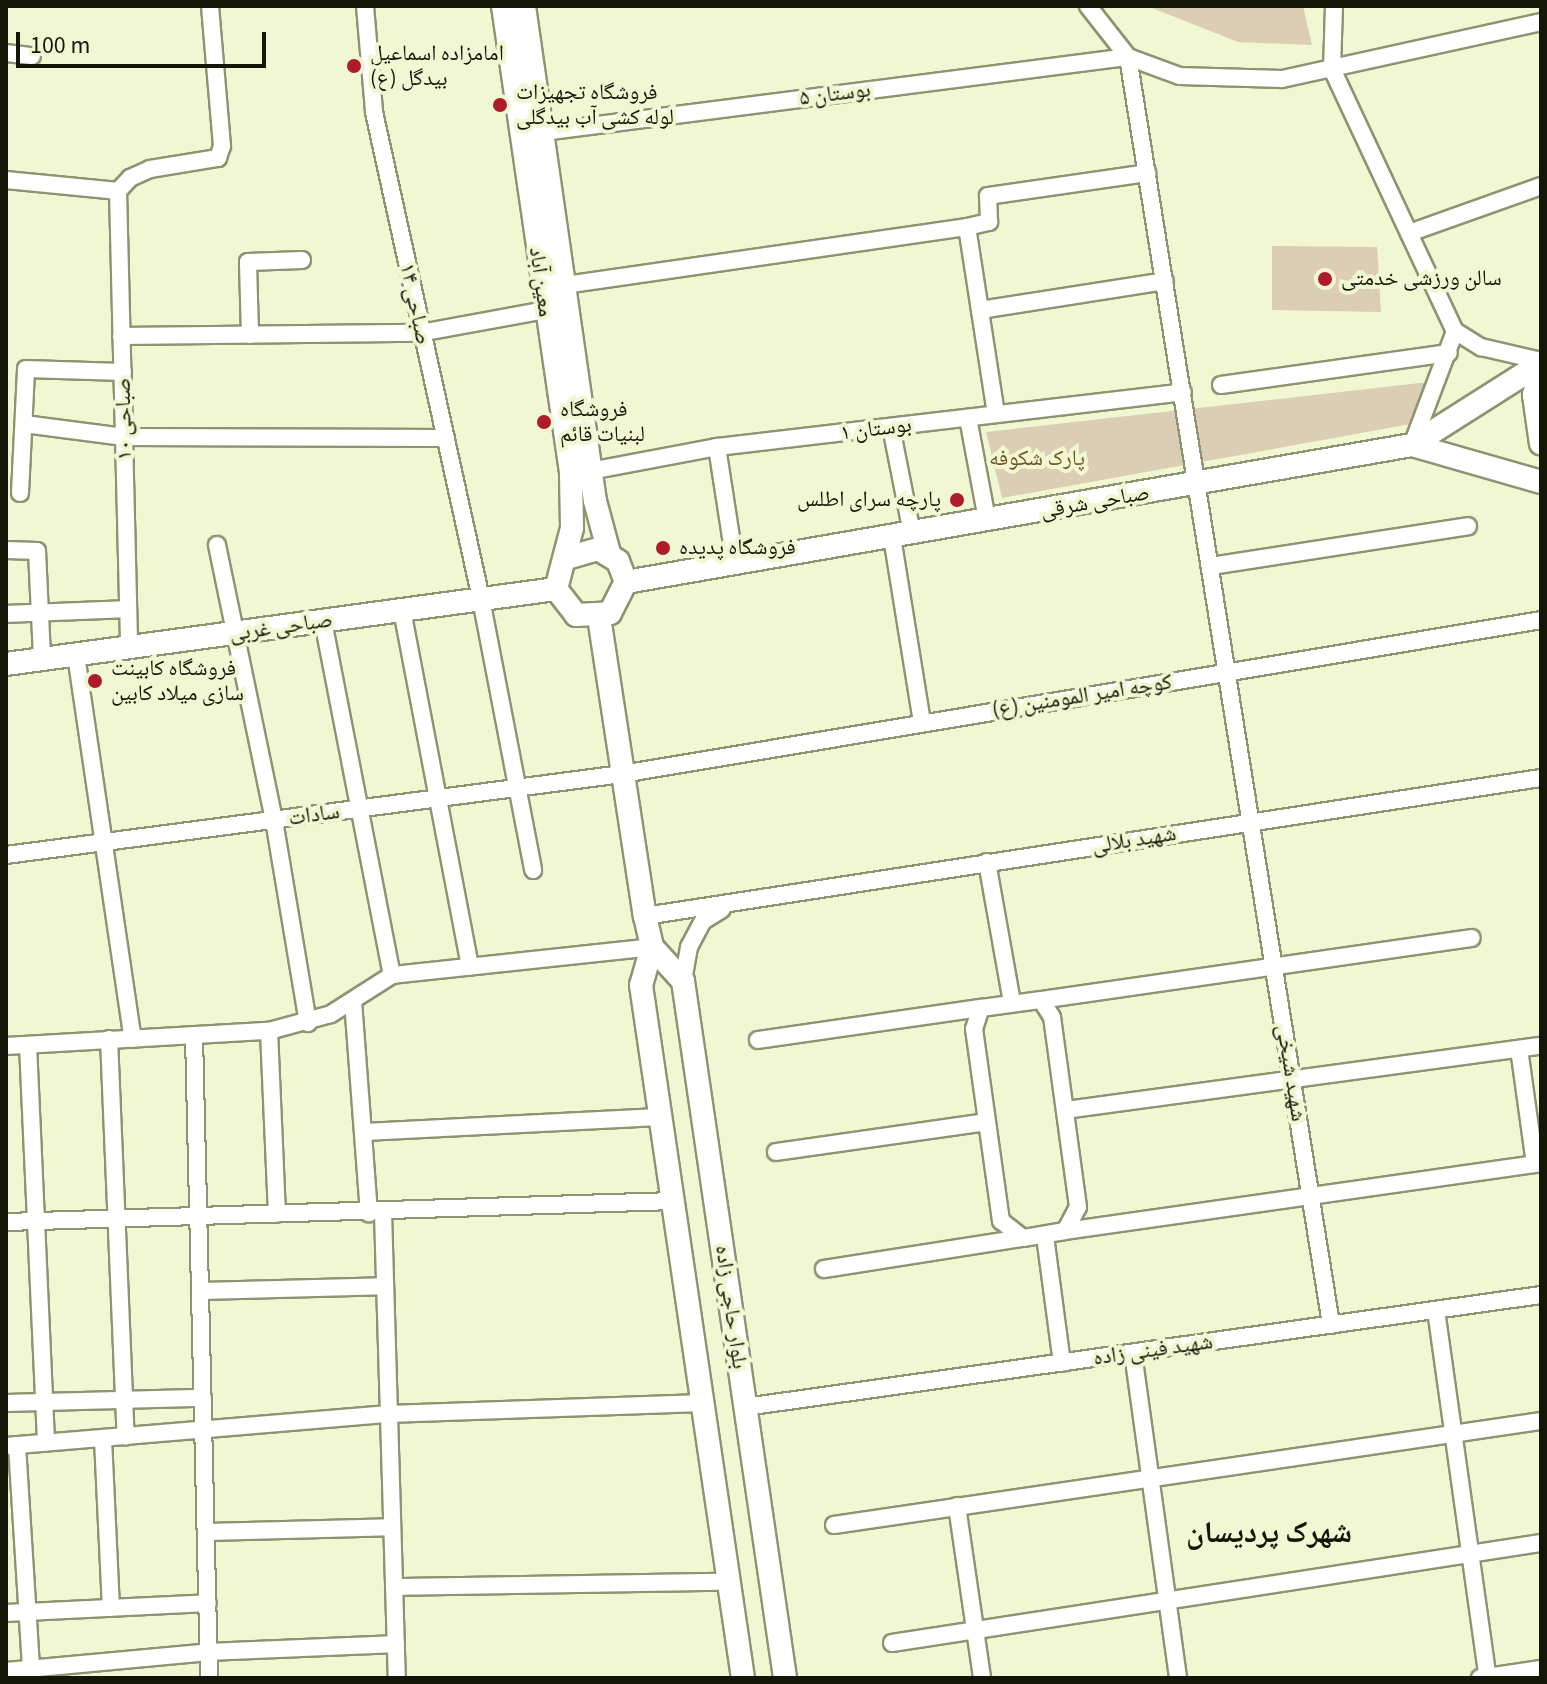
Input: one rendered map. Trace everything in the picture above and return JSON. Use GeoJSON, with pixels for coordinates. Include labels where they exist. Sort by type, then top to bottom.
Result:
{"type":"FeatureCollection","features":[{"type":"Feature","properties":{"kind":"street"},"geometry":{"type":"LineString","coordinates":[[6,180],[118,191],[130,178],[150,169],[218,158],[222,146],[210,6]]}},
{"type":"Feature","properties":{"kind":"street","name":"صباحی ۱۴"},"geometry":{"type":"LineString","coordinates":[[365,6],[374,112],[420,333],[481,599],[533,870]]}},
{"type":"Feature","properties":{"kind":"street","name":"معین آباد"},"geometry":{"type":"LineString","coordinates":[[503,6],[545,310],[582,473],[609,553]]}},
{"type":"Feature","properties":{"kind":"street","name":"معین آباد"},"geometry":{"type":"LineString","coordinates":[[524,6],[565,285],[582,473],[566,558]]}},
{"type":"Feature","properties":{"kind":"street"},"geometry":{"type":"LineString","coordinates":[[1088,6],[1128,57],[1180,76],[1220,80],[1282,79],[1541,22]]}},
{"type":"Feature","properties":{"kind":"street"},"geometry":{"type":"LineString","coordinates":[[1334,6],[1332,69],[1455,331],[1481,347],[1541,362]]}},
{"type":"Feature","properties":{"kind":"street"},"geometry":{"type":"LineString","coordinates":[[6,53],[32,56]]}},
{"type":"Feature","properties":{"kind":"street","name":"بوستان ۵"},"geometry":{"type":"LineString","coordinates":[[543,132],[1128,57]]}},
{"type":"Feature","properties":{"kind":"street","name":"شهید شیخی"},"geometry":{"type":"LineString","coordinates":[[1128,57],[1331,1325]]}},
{"type":"Feature","properties":{"kind":"street"},"geometry":{"type":"LineString","coordinates":[[565,285],[967,227],[989,222],[988,196],[1147,173]]}},
{"type":"Feature","properties":{"kind":"street"},"geometry":{"type":"LineString","coordinates":[[1409,233],[1541,186]]}},
{"type":"Feature","properties":{"kind":"street","name":"صباحی ۱۰"},"geometry":{"type":"LineString","coordinates":[[118,191],[129,647]]}},
{"type":"Feature","properties":{"kind":"street"},"geometry":{"type":"LineString","coordinates":[[967,227],[996,414]]}},
{"type":"Feature","properties":{"kind":"street"},"geometry":{"type":"LineString","coordinates":[[250,335],[248,262],[302,260]]}},
{"type":"Feature","properties":{"kind":"street"},"geometry":{"type":"LineString","coordinates":[[980,310],[1165,281]]}},
{"type":"Feature","properties":{"kind":"street"},"geometry":{"type":"LineString","coordinates":[[121,336],[420,333],[545,310]]}},
{"type":"Feature","properties":{"kind":"street"},"geometry":{"type":"LineString","coordinates":[[1455,331],[1412,445],[1541,482]]}},
{"type":"Feature","properties":{"kind":"street"},"geometry":{"type":"LineString","coordinates":[[1221,385],[1449,353]]}},
{"type":"Feature","properties":{"kind":"street","name":"صباحی شرقی"},"geometry":{"type":"LineString","coordinates":[[626,582],[1412,445],[1541,362]]}},
{"type":"Feature","properties":{"kind":"street"},"geometry":{"type":"LineString","coordinates":[[20,493],[26,369],[123,372]]}},
{"type":"Feature","properties":{"kind":"street"},"geometry":{"type":"LineString","coordinates":[[1541,370],[1534,395],[1541,444]]}},
{"type":"Feature","properties":{"kind":"street","name":"بوستان ۱"},"geometry":{"type":"LineString","coordinates":[[582,473],[717,447],[1183,392]]}},
{"type":"Feature","properties":{"kind":"street"},"geometry":{"type":"LineString","coordinates":[[6,399],[25,402]]}},
{"type":"Feature","properties":{"kind":"street"},"geometry":{"type":"LineString","coordinates":[[968,418],[987,520]]}},
{"type":"Feature","properties":{"kind":"street"},"geometry":{"type":"LineString","coordinates":[[24,424],[124,437],[446,438]]}},
{"type":"Feature","properties":{"kind":"street"},"geometry":{"type":"LineString","coordinates":[[891,427],[922,723]]}},
{"type":"Feature","properties":{"kind":"street"},"geometry":{"type":"LineString","coordinates":[[717,447],[735,563]]}},
{"type":"Feature","properties":{"kind":"street"},"geometry":{"type":"LineString","coordinates":[[1211,566],[1468,526]]}},
{"type":"Feature","properties":{"kind":"street"},"geometry":{"type":"LineString","coordinates":[[217,545],[232,633],[274,820],[308,1023]]}},
{"type":"Feature","properties":{"kind":"street"},"geometry":{"type":"LineString","coordinates":[[587,548],[609,553],[626,582],[618,604],[599,617],[576,615],[556,589],[566,558],[587,548]]}},
{"type":"Feature","properties":{"kind":"street"},"geometry":{"type":"LineString","coordinates":[[6,550],[37,551],[42,659]]}},
{"type":"Feature","properties":{"kind":"street","name":"صباحی غربی"},"geometry":{"type":"LineString","coordinates":[[6,664],[556,589]]}},
{"type":"Feature","properties":{"kind":"street"},"geometry":{"type":"LineString","coordinates":[[6,614],[128,609]]}},
{"type":"Feature","properties":{"kind":"street"},"geometry":{"type":"LineString","coordinates":[[402,610],[435,799],[470,967]]}},
{"type":"Feature","properties":{"kind":"street","name":"بلوار حاجی زاده"},"geometry":{"type":"LineString","coordinates":[[599,617],[652,947],[641,985],[743,1678]]}},
{"type":"Feature","properties":{"kind":"street","name":"کوچه امیر المومنین (ع)"},"geometry":{"type":"LineString","coordinates":[[622,774],[1541,620]]}},
{"type":"Feature","properties":{"kind":"street"},"geometry":{"type":"LineString","coordinates":[[323,621],[392,975]]}},
{"type":"Feature","properties":{"kind":"street"},"geometry":{"type":"LineString","coordinates":[[76,655],[133,1039]]}},
{"type":"Feature","properties":{"kind":"street","name":"سادات"},"geometry":{"type":"LineString","coordinates":[[6,855],[622,774]]}},
{"type":"Feature","properties":{"kind":"street","name":"شهید بلالی"},"geometry":{"type":"LineString","coordinates":[[645,916],[1541,778]]}},
{"type":"Feature","properties":{"kind":"street"},"geometry":{"type":"LineString","coordinates":[[987,862],[1012,1003]]}},
{"type":"Feature","properties":{"kind":"street"},"geometry":{"type":"LineString","coordinates":[[683,981],[689,947],[703,921],[728,905]]}},
{"type":"Feature","properties":{"kind":"street"},"geometry":{"type":"LineString","coordinates":[[758,1040],[1273,964],[1472,938]]}},
{"type":"Feature","properties":{"kind":"street"},"geometry":{"type":"LineString","coordinates":[[6,1046],[269,1031],[308,1023],[353,1001],[392,975],[652,947]]}},
{"type":"Feature","properties":{"kind":"street","name":"بلوار حاجی زاده"},"geometry":{"type":"LineString","coordinates":[[652,947],[683,981],[755,1406],[785,1678]]}},
{"type":"Feature","properties":{"kind":"street"},"geometry":{"type":"LineString","coordinates":[[1041,1000],[1052,1017],[1078,1207],[1065,1231]]}},
{"type":"Feature","properties":{"kind":"street"},"geometry":{"type":"LineString","coordinates":[[353,1001],[363,1132],[385,1286],[397,1678]]}},
{"type":"Feature","properties":{"kind":"street"},"geometry":{"type":"LineString","coordinates":[[981,1008],[974,1029],[1001,1221],[1023,1238]]}},
{"type":"Feature","properties":{"kind":"street"},"geometry":{"type":"LineString","coordinates":[[269,1031],[277,1214]]}},
{"type":"Feature","properties":{"kind":"street"},"geometry":{"type":"LineString","coordinates":[[194,1035],[209,1678]]}},
{"type":"Feature","properties":{"kind":"street"},"geometry":{"type":"LineString","coordinates":[[109,1039],[126,1437]]}},
{"type":"Feature","properties":{"kind":"street"},"geometry":{"type":"LineString","coordinates":[[28,1045],[46,1443]]}},
{"type":"Feature","properties":{"kind":"street"},"geometry":{"type":"LineString","coordinates":[[1065,1110],[1541,1046]]}},
{"type":"Feature","properties":{"kind":"street"},"geometry":{"type":"LineString","coordinates":[[824,1269],[1535,1164],[1519,1049]]}},
{"type":"Feature","properties":{"kind":"street"},"geometry":{"type":"LineString","coordinates":[[363,1132],[661,1117]]}},
{"type":"Feature","properties":{"kind":"street"},"geometry":{"type":"LineString","coordinates":[[776,1152],[986,1122]]}},
{"type":"Feature","properties":{"kind":"street"},"geometry":{"type":"LineString","coordinates":[[6,1222],[376,1213],[673,1201]]}},
{"type":"Feature","properties":{"kind":"street"},"geometry":{"type":"LineString","coordinates":[[1045,1236],[1062,1363]]}},
{"type":"Feature","properties":{"kind":"street"},"geometry":{"type":"LineString","coordinates":[[200,1291],[385,1286]]}},
{"type":"Feature","properties":{"kind":"street","name":"شهید فینی زاده"},"geometry":{"type":"LineString","coordinates":[[755,1406],[1541,1295]]}},
{"type":"Feature","properties":{"kind":"street"},"geometry":{"type":"LineString","coordinates":[[1436,1310],[1485,1678],[1541,1669]]}},
{"type":"Feature","properties":{"kind":"street"},"geometry":{"type":"LineString","coordinates":[[1133,1353],[1178,1678]]}},
{"type":"Feature","properties":{"kind":"street"},"geometry":{"type":"LineString","coordinates":[[6,1403],[203,1398]]}},
{"type":"Feature","properties":{"kind":"street"},"geometry":{"type":"LineString","coordinates":[[38,1672],[28,1611],[12,1446],[389,1414],[702,1403]]}},
{"type":"Feature","properties":{"kind":"street"},"geometry":{"type":"LineString","coordinates":[[834,1525],[1150,1476],[1541,1421]]}},
{"type":"Feature","properties":{"kind":"street"},"geometry":{"type":"LineString","coordinates":[[103,1439],[111,1608]]}},
{"type":"Feature","properties":{"kind":"street"},"geometry":{"type":"LineString","coordinates":[[957,1506],[982,1678]]}},
{"type":"Feature","properties":{"kind":"street"},"geometry":{"type":"LineString","coordinates":[[206,1532],[392,1527]]}},
{"type":"Feature","properties":{"kind":"street"},"geometry":{"type":"LineString","coordinates":[[892,1643],[1167,1598],[1471,1556],[1541,1543]]}},
{"type":"Feature","properties":{"kind":"street"},"geometry":{"type":"LineString","coordinates":[[394,1587],[729,1582]]}},
{"type":"Feature","properties":{"kind":"street"},"geometry":{"type":"LineString","coordinates":[[6,1613],[208,1603]]}},
{"type":"Feature","properties":{"kind":"street"},"geometry":{"type":"LineString","coordinates":[[6,1671],[38,1672],[209,1652],[396,1644]]}},
{"type":"Feature","properties":{"kind":"green space"},"geometry":{"type":"Polygon","coordinates":[[[1147,6],[1303,6],[1312,45],[1238,42],[1147,6]]]}},
{"type":"Feature","properties":{"kind":"green space","name":"سالن ورزشی خدمتی"},"geometry":{"type":"Polygon","coordinates":[[[1272,246],[1377,247],[1381,312],[1272,310],[1272,246]]]}},
{"type":"Feature","properties":{"kind":"green space","name":"پارک شکوفه"},"geometry":{"type":"Polygon","coordinates":[[[1429,382],[1411,424],[1002,498],[986,432],[1429,382]]]}},
{"type":"Feature","properties":{"kind":"place","name":"امامزاده اسماعیل (ع) بیدگل"},"geometry":{"type":"Point","coordinates":[354,66]}},
{"type":"Feature","properties":{"kind":"place","name":"فروشگاه تجهیزات لوله کشی آب بیدگلی"},"geometry":{"type":"Point","coordinates":[500,105]}},
{"type":"Feature","properties":{"kind":"place","name":"سالن ورزشی خدمتی"},"geometry":{"type":"Point","coordinates":[1325,279]}},
{"type":"Feature","properties":{"kind":"place","name":"فروشگاه لبنیات قائم"},"geometry":{"type":"Point","coordinates":[544,422]}},
{"type":"Feature","properties":{"kind":"place","name":"پارچه سرای اطلس"},"geometry":{"type":"Point","coordinates":[957,500]}},
{"type":"Feature","properties":{"kind":"place","name":"فروشگاه پدیده"},"geometry":{"type":"Point","coordinates":[663,548]}},
{"type":"Feature","properties":{"kind":"place","name":"فروشگاه کابینت سازی میلاد کابین"},"geometry":{"type":"Point","coordinates":[95,681]}},
{"type":"Feature","properties":{"kind":"district","name":"شهرک پردیسان"},"geometry":{"type":"Point","coordinates":[1269,1533]}}]}
